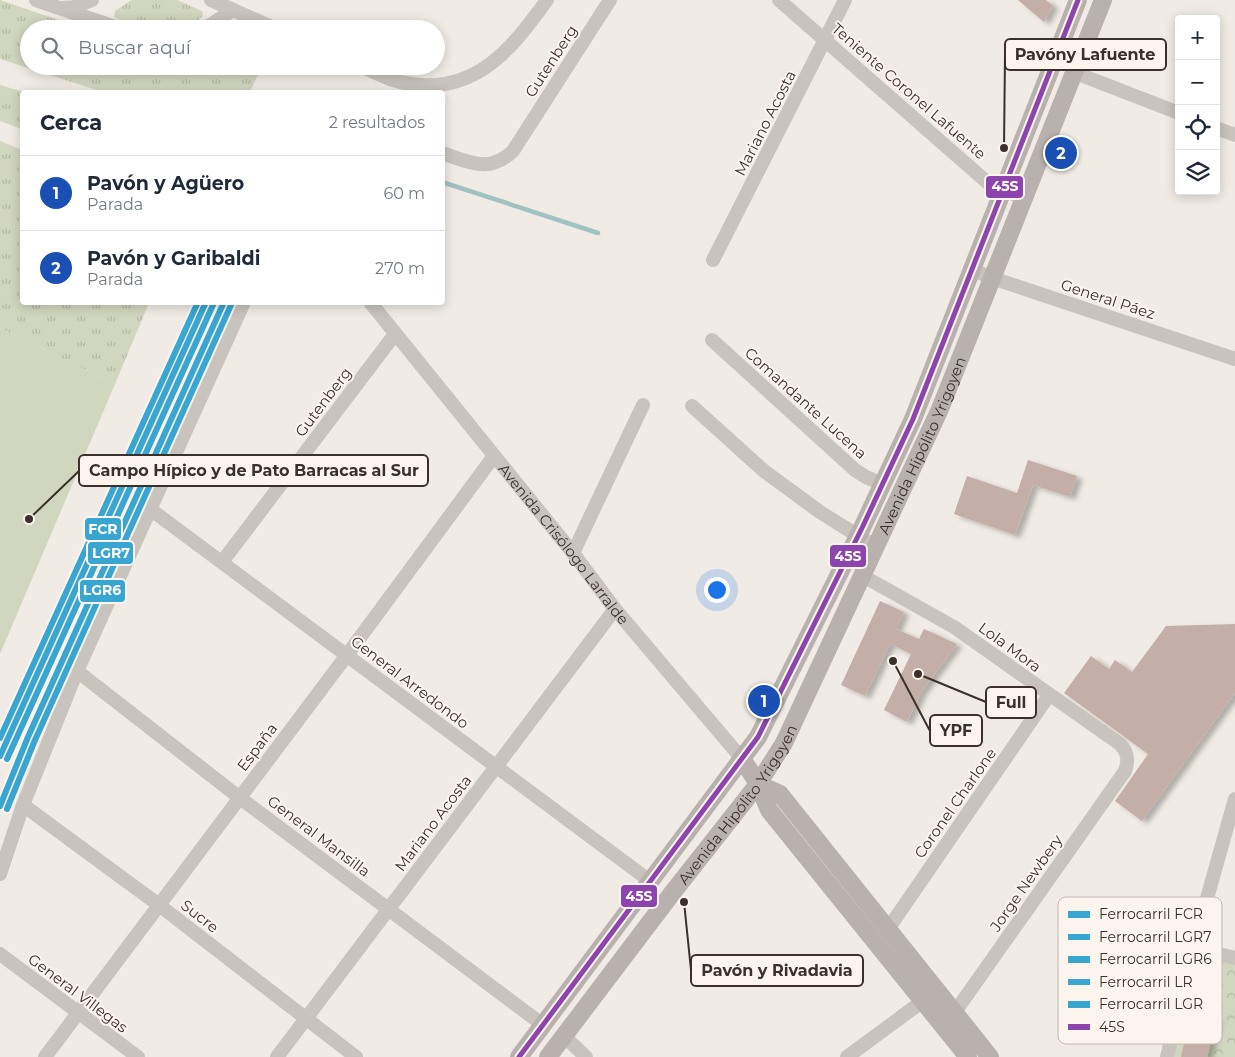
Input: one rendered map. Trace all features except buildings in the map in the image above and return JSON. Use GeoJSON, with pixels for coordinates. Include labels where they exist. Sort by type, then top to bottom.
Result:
{"type":"FeatureCollection","features":[{"type":"Feature","properties":{"kind":"main road","name":"Avenida Hipólito Yrigoyen"},"geometry":{"type":"LineString","coordinates":[[519,1057],[742,760],[762,730],[858,536],[913,418],[1078,0]]}},
{"type":"Feature","properties":{"kind":"main road","name":"Avenida Hipólito Yrigoyen"},"geometry":{"type":"LineString","coordinates":[[548,1057],[673,892],[758,784],[784,743],[937,416],[1103,0]]}},
{"type":"Feature","properties":{"kind":"main road","name":"Avenida Crisólogo Larralde"},"geometry":{"type":"LineString","coordinates":[[742,760],[758,784],[769,810],[968,1057]]}},
{"type":"Feature","properties":{"kind":"main road"},"geometry":{"type":"LineString","coordinates":[[758,784],[780,794],[990,1057]]}},
{"type":"Feature","properties":{"kind":"street"},"geometry":{"type":"LineString","coordinates":[[36,0],[95,20]]}},
{"type":"Feature","properties":{"kind":"street"},"geometry":{"type":"LineString","coordinates":[[61,8],[74,7],[92,0]]}},
{"type":"Feature","properties":{"kind":"street"},"geometry":{"type":"LineString","coordinates":[[211,0],[255,20]]}},
{"type":"Feature","properties":{"kind":"street"},"geometry":{"type":"LineString","coordinates":[[381,75],[409,84],[430,86],[476,74],[492,64],[512,46],[547,0]]}},
{"type":"Feature","properties":{"kind":"street","name":"Gutenberg"},"geometry":{"type":"LineString","coordinates":[[445,154],[477,164],[495,164],[505,158],[512,151],[610,0]]}},
{"type":"Feature","properties":{"kind":"street","name":"Teniente Coronel Lafuente"},"geometry":{"type":"LineString","coordinates":[[779,0],[988,183],[1023,198]]}},
{"type":"Feature","properties":{"kind":"street","name":"Mariano Acosta"},"geometry":{"type":"LineString","coordinates":[[713,260],[845,0]]}},
{"type":"Feature","properties":{"kind":"street"},"geometry":{"type":"LineString","coordinates":[[217,20],[232,10]]}},
{"type":"Feature","properties":{"kind":"street"},"geometry":{"type":"LineString","coordinates":[[1073,72],[1175,111]]}},
{"type":"Feature","properties":{"kind":"street"},"geometry":{"type":"LineString","coordinates":[[1220,129],[1235,135]]}},
{"type":"Feature","properties":{"kind":"street","name":"General Páez"},"geometry":{"type":"LineString","coordinates":[[971,269],[992,278],[1235,359]]}},
{"type":"Feature","properties":{"kind":"street"},"geometry":{"type":"LineString","coordinates":[[0,874],[23,805],[77,671],[243,305]]}},
{"type":"Feature","properties":{"kind":"street","name":"Avenida Crisólogo Larralde"},"geometry":{"type":"LineString","coordinates":[[372,305],[573,553],[615,609],[742,760]]}},
{"type":"Feature","properties":{"kind":"street","name":"Gutenberg"},"geometry":{"type":"LineString","coordinates":[[222,562],[395,334]]}},
{"type":"Feature","properties":{"kind":"street","name":"Comandante Lucena"},"geometry":{"type":"LineString","coordinates":[[712,340],[855,470],[882,484]]}},
{"type":"Feature","properties":{"kind":"street"},"geometry":{"type":"LineString","coordinates":[[573,553],[643,405]]}},
{"type":"Feature","properties":{"kind":"street"},"geometry":{"type":"LineString","coordinates":[[692,406],[764,471],[820,512],[876,547]]}},
{"type":"Feature","properties":{"kind":"street","name":"España"},"geometry":{"type":"LineString","coordinates":[[46,1057],[494,456]]}},
{"type":"Feature","properties":{"kind":"street","name":"General Arredondo"},"geometry":{"type":"LineString","coordinates":[[150,509],[650,881]]}},
{"type":"Feature","properties":{"kind":"street","name":"Lola Mora"},"geometry":{"type":"LineString","coordinates":[[863,576],[954,627],[1120,744],[1128,756]]}},
{"type":"Feature","properties":{"kind":"street","name":"Mariano Acosta"},"geometry":{"type":"LineString","coordinates":[[277,1057],[615,609]]}},
{"type":"Feature","properties":{"kind":"street","name":"General Mansilla"},"geometry":{"type":"LineString","coordinates":[[77,671],[240,798],[543,1025]]}},
{"type":"Feature","properties":{"kind":"street","name":"Coronel Charlone"},"geometry":{"type":"LineString","coordinates":[[888,929],[1049,695]]}},
{"type":"Feature","properties":{"kind":"street","name":"Jorge Newbery"},"geometry":{"type":"LineString","coordinates":[[941,1024],[955,1012],[1125,771],[1128,756]]}},
{"type":"Feature","properties":{"kind":"street"},"geometry":{"type":"LineString","coordinates":[[1207,897],[1235,799]]}},
{"type":"Feature","properties":{"kind":"street","name":"Sucre"},"geometry":{"type":"LineString","coordinates":[[23,805],[158,905],[356,1057]]}},
{"type":"Feature","properties":{"kind":"street","name":"General Villegas"},"geometry":{"type":"LineString","coordinates":[[0,954],[138,1057]]}},
{"type":"Feature","properties":{"kind":"street"},"geometry":{"type":"LineString","coordinates":[[1222,955],[1235,958]]}},
{"type":"Feature","properties":{"kind":"street"},"geometry":{"type":"LineString","coordinates":[[847,1057],[937,990]]}},
{"type":"Feature","properties":{"kind":"street"},"geometry":{"type":"LineString","coordinates":[[564,1036],[586,1057]]}},
{"type":"Feature","properties":{"kind":"street"},"geometry":{"type":"LineString","coordinates":[[1167,1057],[1170,1044]]}},
{"type":"Feature","properties":{"kind":"green space"},"geometry":{"type":"Polygon","coordinates":[[[0,0],[59,20],[20,20],[20,65],[0,59],[0,0]]]}},
{"type":"Feature","properties":{"kind":"green space"},"geometry":{"type":"Polygon","coordinates":[[[132,0],[177,0],[202,11],[203,15],[197,20],[120,20],[114,17],[115,11],[132,0]]]}},
{"type":"Feature","properties":{"kind":"green space"},"geometry":{"type":"Polygon","coordinates":[[[50,75],[258,75],[251,90],[97,90],[50,75]]]}},
{"type":"Feature","properties":{"kind":"green space"},"geometry":{"type":"Polygon","coordinates":[[[0,85],[20,91],[20,128],[0,121],[0,85]]]}},
{"type":"Feature","properties":{"kind":"green space"},"geometry":{"type":"Polygon","coordinates":[[[0,141],[20,149],[20,305],[148,305],[115,384],[0,328],[0,141]]]}},
{"type":"Feature","properties":{"kind":"green space"},"geometry":{"type":"Polygon","coordinates":[[[0,328],[115,384],[0,654],[0,328]]]}},
{"type":"Feature","properties":{"kind":"green space"},"geometry":{"type":"Polygon","coordinates":[[[1222,955],[1235,958],[1235,1057],[1167,1057],[1170,1044],[1222,1044],[1222,955]]]}},
{"type":"Feature","properties":{"kind":"waterway"},"geometry":{"type":"LineString","coordinates":[[445,183],[598,233]]}},
{"type":"Feature","properties":{"kind":"rail line","name":"LGR"},"geometry":{"type":"LineString","coordinates":[[0,738],[197,305]]}},
{"type":"Feature","properties":{"kind":"rail line","name":"FCR"},"geometry":{"type":"LineString","coordinates":[[0,756],[205,305]]}},
{"type":"Feature","properties":{"kind":"rail line","name":"LR"},"geometry":{"type":"LineString","coordinates":[[7,759],[213,305]]}},
{"type":"Feature","properties":{"kind":"rail line","name":"LGR7"},"geometry":{"type":"LineString","coordinates":[[0,806],[28,737],[223,305]]}},
{"type":"Feature","properties":{"kind":"rail line","name":"LGR6"},"geometry":{"type":"LineString","coordinates":[[7,809],[35,740],[231,305]]}},
{"type":"Feature","properties":{"kind":"transit line","name":"45S"},"geometry":{"type":"LineString","coordinates":[[519,1057],[758,737],[862,528],[913,419],[1078,0]]}},
{"type":"Feature","properties":{"kind":"place","name":"Pavóny Lafuente"},"geometry":{"type":"Point","coordinates":[1004,148]}},
{"type":"Feature","properties":{"kind":"place","name":"Pavón y Garibaldi"},"geometry":{"type":"Point","coordinates":[1061,153]}},
{"type":"Feature","properties":{"kind":"place","name":"Campo Hípico y de Pato Barracas al Sur"},"geometry":{"type":"Point","coordinates":[29,519]}},
{"type":"Feature","properties":{"kind":"place","name":"YPF"},"geometry":{"type":"Point","coordinates":[893,661]}},
{"type":"Feature","properties":{"kind":"place","name":"Full"},"geometry":{"type":"Point","coordinates":[918,674]}},
{"type":"Feature","properties":{"kind":"place","name":"Pavón y Agüero"},"geometry":{"type":"Point","coordinates":[764,701]}},
{"type":"Feature","properties":{"kind":"place","name":"Pavón y Rivadavia"},"geometry":{"type":"Point","coordinates":[684,902]}}]}
